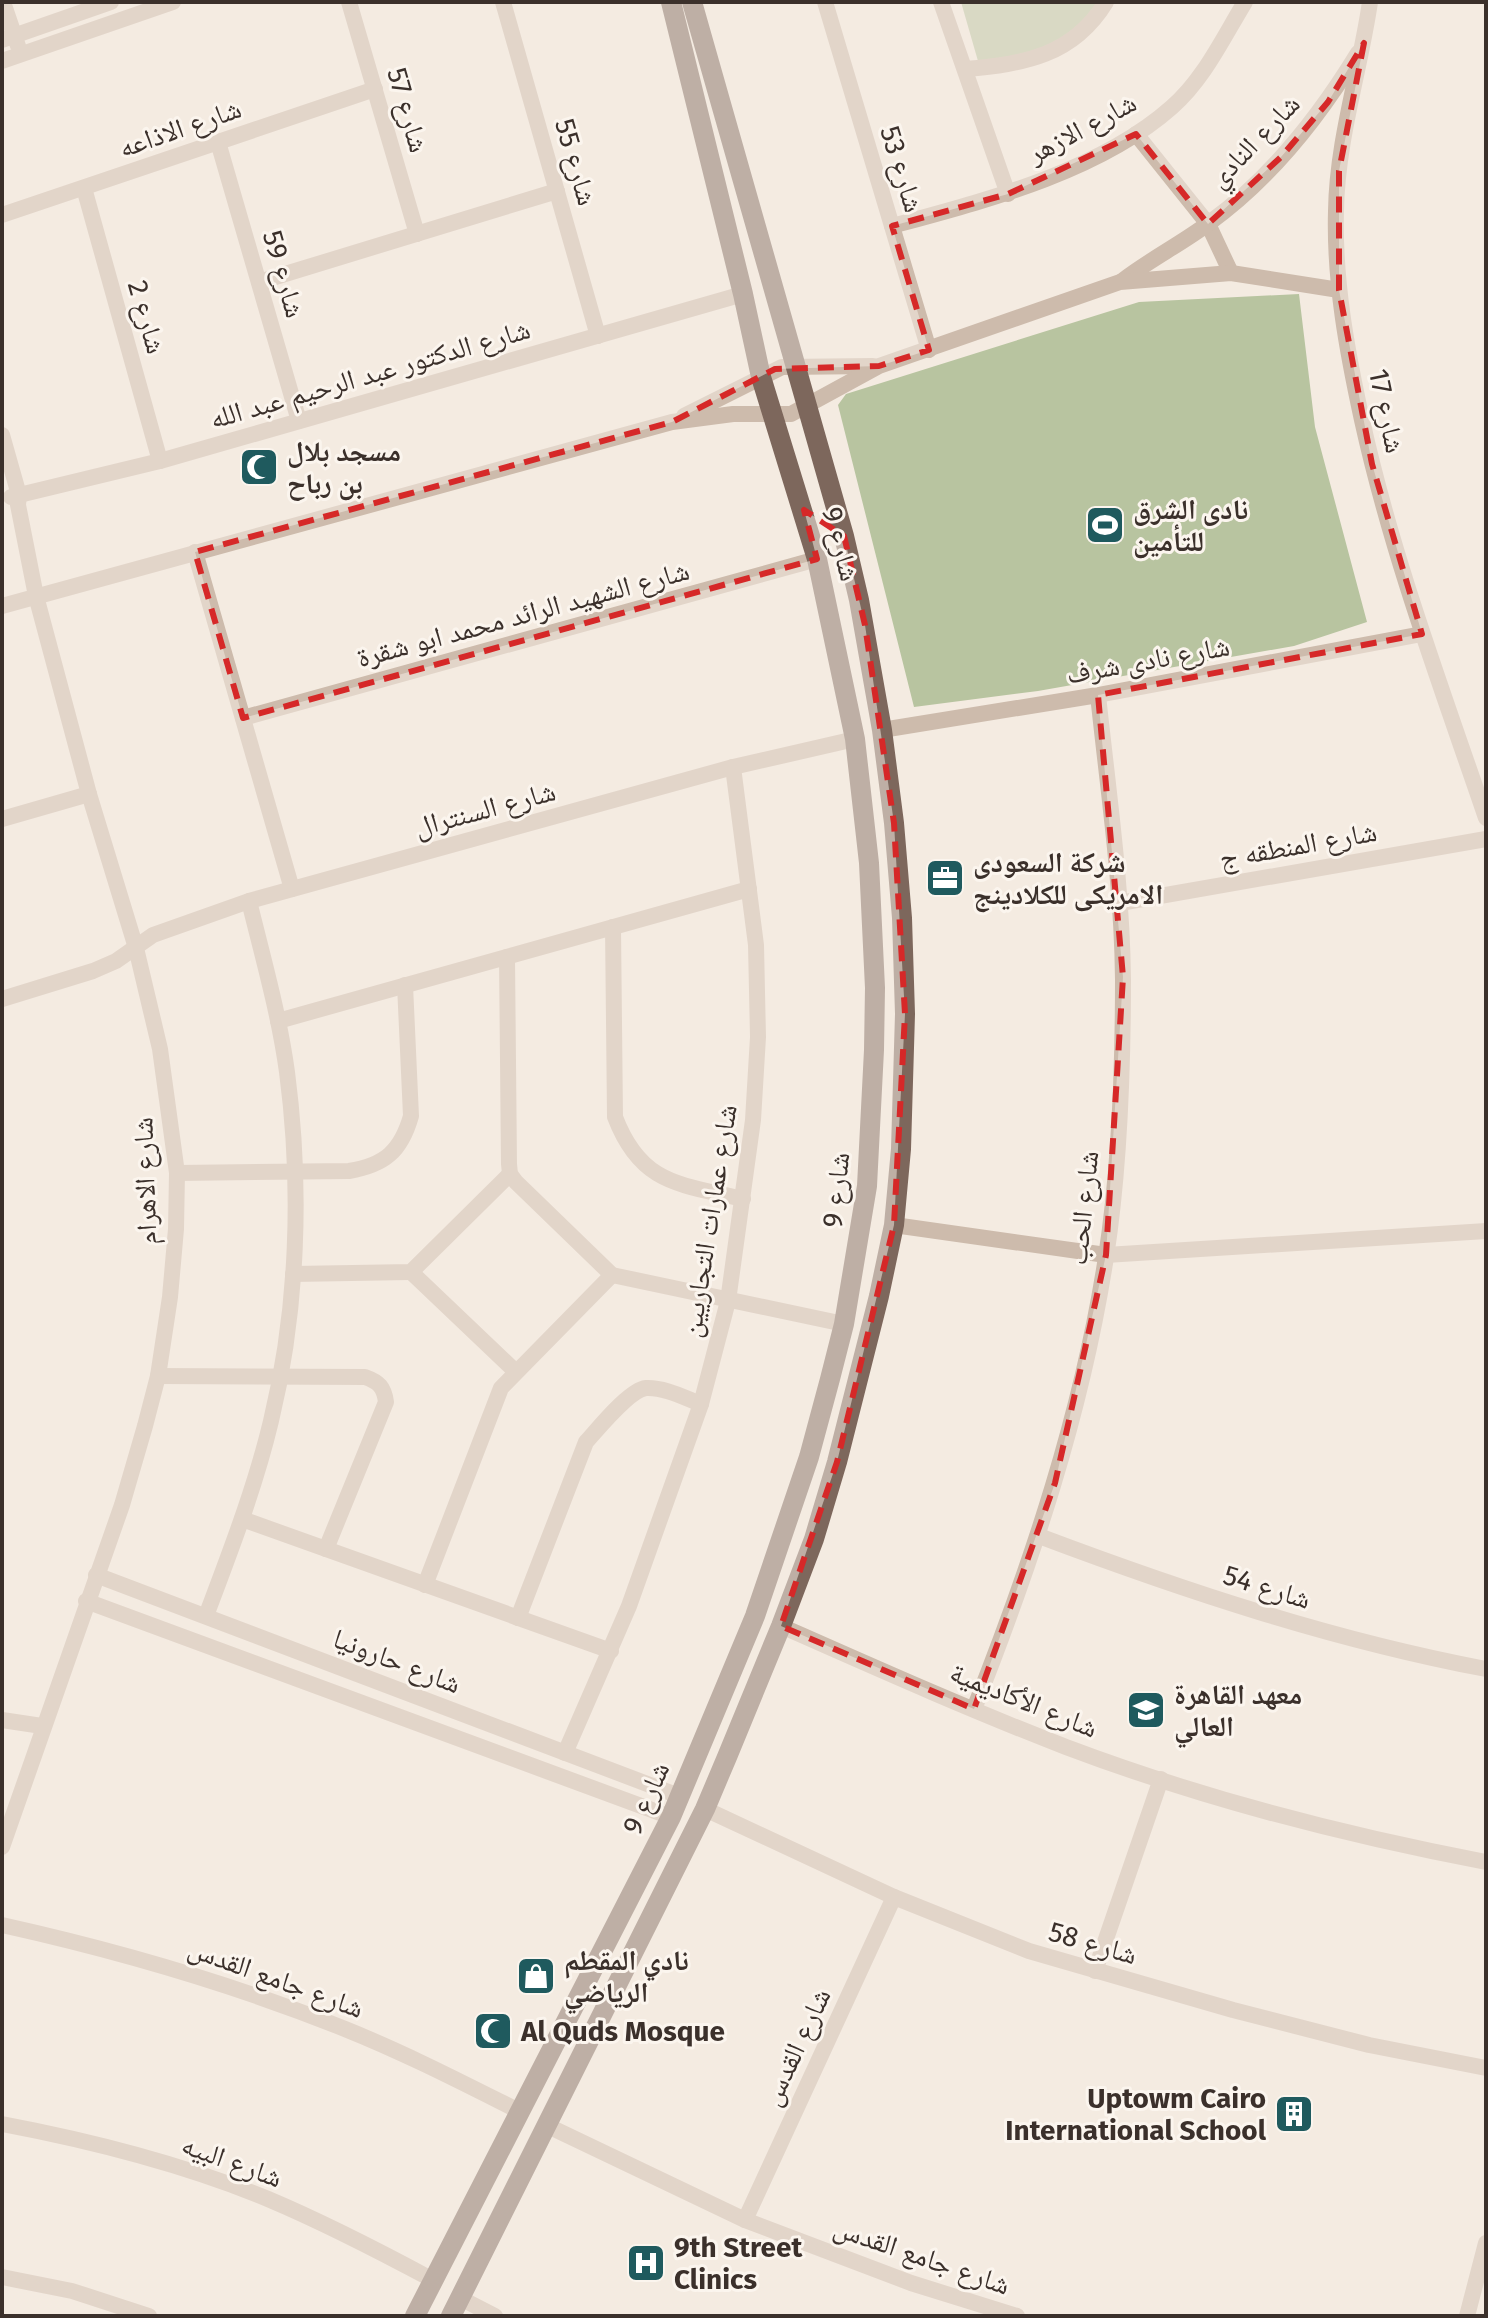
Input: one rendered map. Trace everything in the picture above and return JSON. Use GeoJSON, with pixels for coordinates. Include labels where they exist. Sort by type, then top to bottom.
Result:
{"type":"FeatureCollection","features":[{"type":"Feature","properties":{"kind":"main road","name":"شارع 9"},"geometry":{"type":"LineString","coordinates":[[415,2316],[671,1817],[755,1616],[809,1457],[844,1324],[867,1186],[874,1050],[871,894],[855,739],[817,559],[761,377],[671,2]]}},
{"type":"Feature","properties":{"kind":"main road","name":"شارع 9"},"geometry":{"type":"LineString","coordinates":[[455,2307],[705,1809],[781,1626],[814,1539],[837,1462],[894,1225],[902,1125],[905,1014],[895,836],[882,730],[859,600],[844,536],[692,2]]}},
{"type":"Feature","properties":{"kind":"main road"},"geometry":{"type":"LineString","coordinates":[[810,531],[818,526],[827,526],[844,536]]}},
{"type":"Feature","properties":{"kind":"street"},"geometry":{"type":"LineString","coordinates":[[3,2],[8,38],[21,54]]}},
{"type":"Feature","properties":{"kind":"street"},"geometry":{"type":"LineString","coordinates":[[8,38],[111,2]]}},
{"type":"Feature","properties":{"kind":"street"},"geometry":{"type":"LineString","coordinates":[[2,61],[173,2]]}},
{"type":"Feature","properties":{"kind":"street","name":"شارع 57"},"geometry":{"type":"LineString","coordinates":[[349,2],[417,234]]}},
{"type":"Feature","properties":{"kind":"street","name":"شارع 55"},"geometry":{"type":"LineString","coordinates":[[503,2],[598,336]]}},
{"type":"Feature","properties":{"kind":"street","name":"شارع 53"},"geometry":{"type":"LineString","coordinates":[[825,2],[929,350]]}},
{"type":"Feature","properties":{"kind":"street"},"geometry":{"type":"LineString","coordinates":[[941,2],[1008,194]]}},
{"type":"Feature","properties":{"kind":"street"},"geometry":{"type":"LineString","coordinates":[[965,69],[1012,65],[1053,51],[1087,26],[1106,2]]}},
{"type":"Feature","properties":{"kind":"street","name":"شارع الازهر"},"geometry":{"type":"LineString","coordinates":[[892,226],[1008,194],[1076,165],[1136,134],[1173,107],[1202,73],[1245,2]]}},
{"type":"Feature","properties":{"kind":"street","name":"شارع 17"},"geometry":{"type":"LineString","coordinates":[[1370,2],[1339,171],[1335,249],[1339,290],[1353,378],[1395,550],[1486,815]]}},
{"type":"Feature","properties":{"kind":"street","name":"شارع النادي"},"geometry":{"type":"LineString","coordinates":[[1120,282],[1208,224],[1257,183],[1328,102],[1364,43]]}},
{"type":"Feature","properties":{"kind":"street","name":"شارع الاذاعه"},"geometry":{"type":"LineString","coordinates":[[2,215],[375,89]]}},
{"type":"Feature","properties":{"kind":"street"},"geometry":{"type":"LineString","coordinates":[[1136,134],[1208,224],[1231,273]]}},
{"type":"Feature","properties":{"kind":"street","name":"شارع 59"},"geometry":{"type":"LineString","coordinates":[[218,142],[299,421]]}},
{"type":"Feature","properties":{"kind":"street","name":"شارع 2"},"geometry":{"type":"LineString","coordinates":[[84,188],[160,461]]}},
{"type":"Feature","properties":{"kind":"street"},"geometry":{"type":"LineString","coordinates":[[259,282],[557,191]]}},
{"type":"Feature","properties":{"kind":"street","name":"شارع النادي"},"geometry":{"type":"LineString","coordinates":[[672,422],[733,414],[791,414],[879,366],[1120,282],[1231,273],[1339,290]]}},
{"type":"Feature","properties":{"kind":"street","name":"شارع الدكتور عبد الرحيم عبد الله"},"geometry":{"type":"LineString","coordinates":[[16,499],[160,461],[743,294]]}},
{"type":"Feature","properties":{"kind":"street","name":"شارع النادي"},"geometry":{"type":"LineString","coordinates":[[672,422],[782,367],[879,366]]}},
{"type":"Feature","properties":{"kind":"street"},"geometry":{"type":"LineString","coordinates":[[2,606],[672,422]]}},
{"type":"Feature","properties":{"kind":"street"},"geometry":{"type":"LineString","coordinates":[[2,435],[16,499]]}},
{"type":"Feature","properties":{"kind":"street"},"geometry":{"type":"LineString","coordinates":[[2,472],[16,499]]}},
{"type":"Feature","properties":{"kind":"street","name":"شارع الاهرام"},"geometry":{"type":"LineString","coordinates":[[2,1847],[132,1472],[158,1376],[170,1297],[177,1173],[160,1049],[136,948],[89,794],[36,596],[16,499]]}},
{"type":"Feature","properties":{"kind":"street"},"geometry":{"type":"LineString","coordinates":[[195,552],[292,889]]}},
{"type":"Feature","properties":{"kind":"street","name":"شارع الشهيد الرائد محمد ابو شقرة"},"geometry":{"type":"LineString","coordinates":[[243,718],[817,559]]}},
{"type":"Feature","properties":{"kind":"street","name":"شارع نادى شرف"},"geometry":{"type":"LineString","coordinates":[[882,730],[1098,695],[1422,634]]}},
{"type":"Feature","properties":{"kind":"street","name":"شارع الحب"},"geometry":{"type":"LineString","coordinates":[[974,1709],[1039,1536],[1069,1431],[1106,1255],[1119,1124],[1122,1050],[1120,903],[1098,695]]}},
{"type":"Feature","properties":{"kind":"street","name":"شارع السنترال"},"geometry":{"type":"LineString","coordinates":[[2,999],[93,971],[116,961],[153,935],[249,901],[733,767],[855,739]]}},
{"type":"Feature","properties":{"kind":"street","name":"شارع عمارات التجاريين"},"geometry":{"type":"LineString","coordinates":[[565,1753],[629,1606],[701,1404],[728,1301],[753,1120],[758,1037],[756,945],[733,767]]}},
{"type":"Feature","properties":{"kind":"street"},"geometry":{"type":"LineString","coordinates":[[2,819],[89,794]]}},
{"type":"Feature","properties":{"kind":"street","name":"شارع المنطقه ج"},"geometry":{"type":"LineString","coordinates":[[1120,903],[1486,839]]}},
{"type":"Feature","properties":{"kind":"street"},"geometry":{"type":"LineString","coordinates":[[278,1021],[749,889]]}},
{"type":"Feature","properties":{"kind":"street"},"geometry":{"type":"LineString","coordinates":[[206,1616],[242,1519],[271,1421],[293,1274],[294,1171],[288,1087],[278,1021],[249,901]]}},
{"type":"Feature","properties":{"kind":"street"},"geometry":{"type":"LineString","coordinates":[[613,927],[615,1117],[623,1137],[634,1155],[649,1170],[667,1181],[743,1199]]}},
{"type":"Feature","properties":{"kind":"street"},"geometry":{"type":"LineString","coordinates":[[507,957],[510,1174],[612,1275],[844,1324]]}},
{"type":"Feature","properties":{"kind":"street"},"geometry":{"type":"LineString","coordinates":[[177,1173],[349,1171],[372,1167],[391,1155],[406,1135],[411,1116],[405,985]]}},
{"type":"Feature","properties":{"kind":"street"},"geometry":{"type":"LineString","coordinates":[[293,1274],[411,1272],[510,1174]]}},
{"type":"Feature","properties":{"kind":"street"},"geometry":{"type":"LineString","coordinates":[[894,1225],[1106,1255],[1486,1231]]}},
{"type":"Feature","properties":{"kind":"street"},"geometry":{"type":"LineString","coordinates":[[411,1272],[515,1371]]}},
{"type":"Feature","properties":{"kind":"street"},"geometry":{"type":"LineString","coordinates":[[425,1585],[501,1388],[612,1275]]}},
{"type":"Feature","properties":{"kind":"street"},"geometry":{"type":"LineString","coordinates":[[158,1376],[365,1377],[377,1381],[385,1390],[386,1402],[326,1549]]}},
{"type":"Feature","properties":{"kind":"street"},"geometry":{"type":"LineString","coordinates":[[518,1618],[586,1442],[633,1394],[645,1388],[661,1390],[701,1404]]}},
{"type":"Feature","properties":{"kind":"street"},"geometry":{"type":"LineString","coordinates":[[242,1519],[611,1651]]}},
{"type":"Feature","properties":{"kind":"street","name":"شارع 54"},"geometry":{"type":"LineString","coordinates":[[1039,1536],[1140,1574],[1242,1607],[1345,1637],[1486,1669]]}},
{"type":"Feature","properties":{"kind":"street","name":"شارع حارونيا"},"geometry":{"type":"LineString","coordinates":[[96,1575],[679,1796]]}},
{"type":"Feature","properties":{"kind":"street","name":"شارع حارونيا"},"geometry":{"type":"LineString","coordinates":[[86,1601],[671,1817]]}},
{"type":"Feature","properties":{"kind":"street","name":"شارع الأكاديمية"},"geometry":{"type":"LineString","coordinates":[[781,1626],[1067,1747],[1161,1779],[1351,1833],[1486,1862]]}},
{"type":"Feature","properties":{"kind":"street"},"geometry":{"type":"LineString","coordinates":[[2,1720],[42,1726]]}},
{"type":"Feature","properties":{"kind":"street"},"geometry":{"type":"LineString","coordinates":[[1095,1971],[1161,1779]]}},
{"type":"Feature","properties":{"kind":"street","name":"شارع 58"},"geometry":{"type":"LineString","coordinates":[[705,1809],[894,1897],[1029,1951],[1369,2045],[1486,2068]]}},
{"type":"Feature","properties":{"kind":"street","name":"شارع القدس"},"geometry":{"type":"LineString","coordinates":[[745,2220],[894,1897]]}},
{"type":"Feature","properties":{"kind":"street","name":"شارع جامع القدس"},"geometry":{"type":"LineString","coordinates":[[2,1925],[167,1966],[258,1995],[348,2030],[521,2112]]}},
{"type":"Feature","properties":{"kind":"street","name":"شارع البيه"},"geometry":{"type":"LineString","coordinates":[[2,2124],[105,2147],[187,2170],[352,2236],[433,2280]]}},
{"type":"Feature","properties":{"kind":"street","name":"شارع جامع القدس"},"geometry":{"type":"LineString","coordinates":[[548,2126],[745,2220],[911,2283],[1017,2316]]}},
{"type":"Feature","properties":{"kind":"street"},"geometry":{"type":"LineString","coordinates":[[1467,2316],[1486,2243]]}},
{"type":"Feature","properties":{"kind":"street"},"geometry":{"type":"LineString","coordinates":[[2,2277],[72,2291],[149,2316]]}},
{"type":"Feature","properties":{"kind":"street"},"geometry":{"type":"LineString","coordinates":[[455,2307],[495,2316]]}},
{"type":"Feature","properties":{"kind":"highlighted area"},"geometry":{"type":"Polygon","coordinates":[[[1364,43],[1339,171],[1339,290],[1372,464],[1422,634],[1098,695],[1123,977],[1106,1255],[1055,1483],[974,1709],[781,1626],[837,1462],[894,1225],[905,1014],[894,823],[865,625],[844,536],[804,510],[817,559],[243,718],[195,552],[672,422],[775,369],[879,366],[929,350],[892,226],[1008,194],[1136,134],[1208,224],[1281,157],[1328,102],[1364,43]]]}},
{"type":"Feature","properties":{"kind":"green space"},"geometry":{"type":"Polygon","coordinates":[[[961,2],[1114,2],[1056,49],[980,68],[961,2]]]}},
{"type":"Feature","properties":{"kind":"green space","name":"نادى الشرق للتأمين"},"geometry":{"type":"Polygon","coordinates":[[[1299,294],[1315,427],[1367,622],[1294,646],[1038,691],[914,707],[838,405],[846,394],[1139,302],[1299,294]]]}},
{"type":"Feature","properties":{"kind":"place","name":"مسجد بلال بن رباح"},"geometry":{"type":"Point","coordinates":[259,467]}},
{"type":"Feature","properties":{"kind":"place","name":"نادى الشرق للتأمين"},"geometry":{"type":"Point","coordinates":[1105,525]}},
{"type":"Feature","properties":{"kind":"place","name":"شركة السعودى الامريكى للكلادينج"},"geometry":{"type":"Point","coordinates":[945,878]}},
{"type":"Feature","properties":{"kind":"place","name":"معهد القاهرة العالي"},"geometry":{"type":"Point","coordinates":[1146,1710]}},
{"type":"Feature","properties":{"kind":"place","name":"نادي المقطم الرياضي"},"geometry":{"type":"Point","coordinates":[536,1976]}},
{"type":"Feature","properties":{"kind":"place","name":"Al Quds Mosque"},"geometry":{"type":"Point","coordinates":[493,2031]}},
{"type":"Feature","properties":{"kind":"place","name":"Uptowm Cairo International School"},"geometry":{"type":"Point","coordinates":[1294,2114]}},
{"type":"Feature","properties":{"kind":"place","name":"9th Street Clinics"},"geometry":{"type":"Point","coordinates":[646,2263]}}]}
